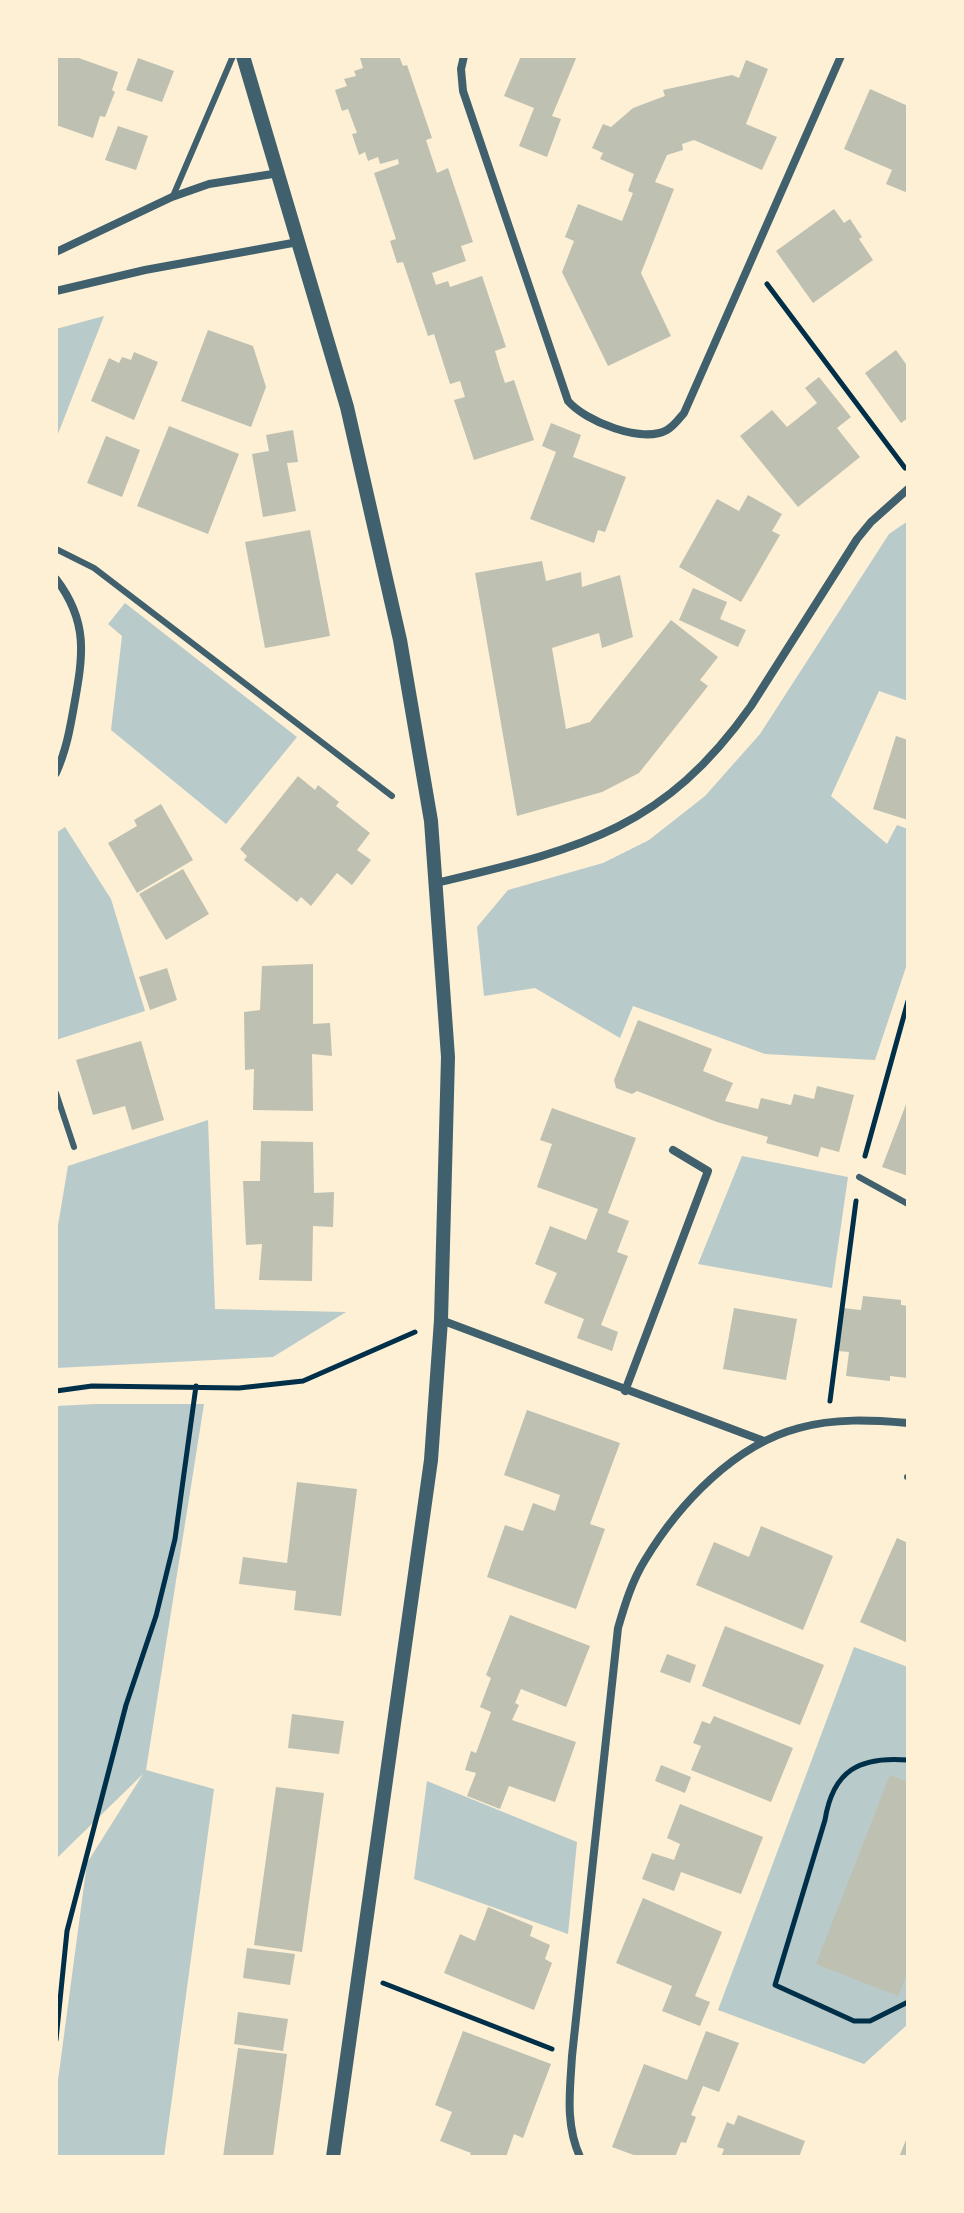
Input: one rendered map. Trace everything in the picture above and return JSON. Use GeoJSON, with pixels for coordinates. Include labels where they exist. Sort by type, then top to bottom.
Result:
{"type":"FeatureCollection","features":[{"type":"Feature","properties":{"kind":"street"},"geometry":{"type":"LineString","coordinates":[[243,56],[347,407],[400,640],[431,821],[448,1057],[441,1320],[431,1460],[333,2157]]}},
{"type":"Feature","properties":{"kind":"street"},"geometry":{"type":"LineString","coordinates":[[464,56],[461,69],[463,91],[568,401],[582,415],[645,436],[667,430],[684,413],[841,56]]}},
{"type":"Feature","properties":{"kind":"street"},"geometry":{"type":"LineString","coordinates":[[56,252],[172,197],[209,184],[280,173]]}},
{"type":"Feature","properties":{"kind":"street"},"geometry":{"type":"LineString","coordinates":[[56,291],[145,270],[299,242]]}},
{"type":"Feature","properties":{"kind":"street"},"geometry":{"type":"LineString","coordinates":[[436,883],[581,845],[636,819],[690,778],[733,731],[751,706],[857,539],[908,489]]}},
{"type":"Feature","properties":{"kind":"street"},"geometry":{"type":"LineString","coordinates":[[56,579],[74,609],[82,638],[82,655],[68,736],[56,773]]}},
{"type":"Feature","properties":{"kind":"street"},"geometry":{"type":"LineString","coordinates":[[625,1391],[708,1171],[673,1150]]}},
{"type":"Feature","properties":{"kind":"street"},"geometry":{"type":"LineString","coordinates":[[441,1320],[764,1441]]}},
{"type":"Feature","properties":{"kind":"street"},"geometry":{"type":"LineString","coordinates":[[580,2157],[572,2139],[570,2115],[572,2056],[618,1628],[629,1591],[664,1532],[705,1486],[747,1450],[797,1428],[827,1422],[871,1420],[908,1423]]}},
{"type":"Feature","properties":{"kind":"lane"},"geometry":{"type":"LineString","coordinates":[[172,197],[233,56]]}},
{"type":"Feature","properties":{"kind":"lane"},"geometry":{"type":"LineString","coordinates":[[56,549],[94,568],[392,796]]}},
{"type":"Feature","properties":{"kind":"lane"},"geometry":{"type":"LineString","coordinates":[[56,1093],[74,1147]]}},
{"type":"Feature","properties":{"kind":"lane"},"geometry":{"type":"LineString","coordinates":[[859,1177],[908,1204]]}},
{"type":"Feature","properties":{"kind":"path"},"geometry":{"type":"LineString","coordinates":[[750,263],[908,472]]}},
{"type":"Feature","properties":{"kind":"path"},"geometry":{"type":"LineString","coordinates":[[827,1422],[859,1177],[908,1001]]}},
{"type":"Feature","properties":{"kind":"path"},"geometry":{"type":"LineString","coordinates":[[56,1391],[92,1386],[239,1388],[303,1381],[441,1320]]}},
{"type":"Feature","properties":{"kind":"path"},"geometry":{"type":"LineString","coordinates":[[56,2040],[67,1931],[126,1705],[156,1616],[175,1539],[196,1386]]}},
{"type":"Feature","properties":{"kind":"path"},"geometry":{"type":"LineString","coordinates":[[908,1760],[881,1758],[860,1764],[843,1777],[828,1799],[825,1820],[775,1985],[854,2021],[870,2021],[908,2002]]}},
{"type":"Feature","properties":{"kind":"path"},"geometry":{"type":"LineString","coordinates":[[360,1974],[572,2056]]}},
{"type":"Feature","properties":{"kind":"shaded area"},"geometry":{"type":"Polygon","coordinates":[[[104,316],[56,439],[56,329],[104,316]]]}},
{"type":"Feature","properties":{"kind":"shaded area"},"geometry":{"type":"Polygon","coordinates":[[[908,521],[908,701],[879,691],[831,796],[887,844],[897,825],[908,829],[908,961],[875,1060],[765,1054],[633,1006],[620,1038],[535,988],[484,996],[477,927],[508,890],[603,863],[649,840],[705,796],[760,734],[889,534],[908,521]]]}},
{"type":"Feature","properties":{"kind":"shaded area"},"geometry":{"type":"Polygon","coordinates":[[[125,603],[297,737],[226,824],[111,730],[122,636],[108,624],[125,603]]]}},
{"type":"Feature","properties":{"kind":"shaded area"},"geometry":{"type":"Polygon","coordinates":[[[65,827],[111,899],[145,1011],[56,1040],[56,833],[65,827]]]}},
{"type":"Feature","properties":{"kind":"shaded area"},"geometry":{"type":"Polygon","coordinates":[[[208,1120],[215,1309],[346,1312],[273,1357],[56,1368],[56,1237],[68,1166],[208,1120]]]}},
{"type":"Feature","properties":{"kind":"shaded area"},"geometry":{"type":"Polygon","coordinates":[[[742,1156],[848,1177],[832,1288],[698,1264],[742,1156]]]}},
{"type":"Feature","properties":{"kind":"shaded area"},"geometry":{"type":"Polygon","coordinates":[[[204,1404],[146,1770],[214,1789],[164,2157],[56,2157],[56,2095],[87,1863],[143,1774],[56,1859],[56,1406],[204,1404]]]}},
{"type":"Feature","properties":{"kind":"shaded area"},"geometry":{"type":"Polygon","coordinates":[[[854,1647],[908,1667],[908,2024],[864,2064],[718,2010],[854,1647]]]}},
{"type":"Feature","properties":{"kind":"shaded area"},"geometry":{"type":"Polygon","coordinates":[[[427,1781],[577,1842],[568,1934],[414,1879],[427,1781]]]}},
{"type":"Feature","properties":{"kind":"building"},"geometry":{"type":"Polygon","coordinates":[[[56,56],[73,56],[118,72],[112,90],[115,92],[105,117],[100,116],[93,138],[56,125],[56,56]]]}},
{"type":"Feature","properties":{"kind":"building"},"geometry":{"type":"Polygon","coordinates":[[[399,56],[403,66],[407,65],[432,138],[426,140],[437,173],[448,168],[473,242],[461,246],[466,261],[432,273],[436,285],[448,281],[450,287],[482,276],[506,347],[495,351],[500,368],[505,383],[514,380],[534,440],[474,460],[454,400],[465,397],[460,381],[450,384],[434,334],[428,336],[403,262],[397,263],[390,241],[396,239],[374,173],[399,164],[398,159],[380,164],[378,157],[368,161],[365,152],[359,155],[352,134],[357,133],[348,109],[342,111],[335,90],[347,86],[344,79],[356,76],[354,71],[363,68],[360,58],[399,56]]]}},
{"type":"Feature","properties":{"kind":"building"},"geometry":{"type":"Polygon","coordinates":[[[521,56],[577,56],[552,116],[561,119],[547,157],[519,146],[534,108],[504,96],[521,56]]]}},
{"type":"Feature","properties":{"kind":"building"},"geometry":{"type":"Polygon","coordinates":[[[138,58],[174,71],[162,102],[126,90],[138,58]]]}},
{"type":"Feature","properties":{"kind":"building"},"geometry":{"type":"Polygon","coordinates":[[[746,60],[768,69],[746,124],[777,137],[762,170],[694,140],[682,144],[683,150],[667,155],[655,182],[674,189],[641,273],[671,336],[608,366],[562,272],[574,241],[565,237],[578,204],[622,221],[633,193],[628,191],[634,174],[600,159],[603,153],[592,148],[603,124],[611,127],[633,108],[665,96],[663,90],[732,75],[739,78],[746,60]]]}},
{"type":"Feature","properties":{"kind":"building"},"geometry":{"type":"Polygon","coordinates":[[[870,89],[908,106],[908,193],[886,184],[892,170],[844,149],[870,89]]]}},
{"type":"Feature","properties":{"kind":"building"},"geometry":{"type":"Polygon","coordinates":[[[118,126],[148,136],[136,170],[105,160],[118,126]]]}},
{"type":"Feature","properties":{"kind":"building"},"geometry":{"type":"Polygon","coordinates":[[[834,209],[844,223],[850,219],[873,260],[813,303],[776,251],[834,209]]]}},
{"type":"Feature","properties":{"kind":"building"},"geometry":{"type":"Polygon","coordinates":[[[208,330],[253,346],[266,387],[251,427],[181,401],[208,330]]]}},
{"type":"Feature","properties":{"kind":"building"},"geometry":{"type":"Polygon","coordinates":[[[896,350],[908,367],[908,418],[901,423],[865,373],[896,350]]]}},
{"type":"Feature","properties":{"kind":"building"},"geometry":{"type":"Polygon","coordinates":[[[134,352],[158,362],[134,420],[91,401],[109,358],[119,363],[122,357],[131,360],[134,352]]]}},
{"type":"Feature","properties":{"kind":"building"},"geometry":{"type":"Polygon","coordinates":[[[819,377],[851,417],[837,428],[860,457],[798,507],[740,436],[772,410],[787,427],[817,403],[805,388],[819,377]]]}},
{"type":"Feature","properties":{"kind":"building"},"geometry":{"type":"Polygon","coordinates":[[[551,423],[581,435],[573,457],[626,477],[605,532],[598,530],[594,543],[530,519],[556,452],[542,446],[551,423]]]}},
{"type":"Feature","properties":{"kind":"building"},"geometry":{"type":"Polygon","coordinates":[[[169,426],[239,454],[208,534],[137,506],[169,426]]]}},
{"type":"Feature","properties":{"kind":"building"},"geometry":{"type":"Polygon","coordinates":[[[293,430],[298,462],[287,463],[296,511],[263,517],[252,454],[269,451],[266,435],[293,430]]]}},
{"type":"Feature","properties":{"kind":"building"},"geometry":{"type":"Polygon","coordinates":[[[106,436],[140,450],[122,497],[87,483],[106,436]]]}},
{"type":"Feature","properties":{"kind":"building"},"geometry":{"type":"Polygon","coordinates":[[[748,495],[782,514],[772,531],[780,535],[741,602],[679,567],[717,499],[739,511],[748,495]]]}},
{"type":"Feature","properties":{"kind":"building"},"geometry":{"type":"Polygon","coordinates":[[[310,530],[330,636],[265,648],[245,542],[310,530]]]}},
{"type":"Feature","properties":{"kind":"building"},"geometry":{"type":"Polygon","coordinates":[[[542,561],[546,581],[581,572],[582,587],[620,575],[633,637],[602,648],[599,633],[552,648],[566,729],[590,722],[671,620],[718,657],[700,680],[708,686],[639,773],[602,792],[517,816],[475,573],[542,561]]]}},
{"type":"Feature","properties":{"kind":"building"},"geometry":{"type":"Polygon","coordinates":[[[693,588],[727,602],[720,619],[746,630],[738,647],[679,620],[693,588]]]}},
{"type":"Feature","properties":{"kind":"building"},"geometry":{"type":"Polygon","coordinates":[[[896,736],[908,740],[908,820],[873,809],[896,736]]]}},
{"type":"Feature","properties":{"kind":"building"},"geometry":{"type":"Polygon","coordinates":[[[298,776],[315,790],[318,785],[339,802],[336,806],[370,833],[357,850],[371,860],[352,885],[337,873],[311,906],[301,897],[297,902],[244,860],[247,856],[240,849],[298,776]]]}},
{"type":"Feature","properties":{"kind":"building"},"geometry":{"type":"Polygon","coordinates":[[[161,804],[193,860],[137,893],[108,843],[137,826],[134,820],[161,804]]]}},
{"type":"Feature","properties":{"kind":"building"},"geometry":{"type":"Polygon","coordinates":[[[183,869],[209,914],[166,940],[139,894],[183,869]]]}},
{"type":"Feature","properties":{"kind":"building"},"geometry":{"type":"Polygon","coordinates":[[[313,964],[313,1024],[330,1023],[332,1056],[312,1054],[313,1111],[253,1110],[254,1069],[245,1070],[244,1012],[260,1010],[262,966],[313,964]]]}},
{"type":"Feature","properties":{"kind":"building"},"geometry":{"type":"Polygon","coordinates":[[[167,968],[177,1000],[150,1010],[139,977],[167,968]]]}},
{"type":"Feature","properties":{"kind":"building"},"geometry":{"type":"Polygon","coordinates":[[[638,1020],[712,1049],[703,1071],[733,1083],[725,1101],[758,1109],[761,1098],[791,1105],[794,1094],[814,1099],[817,1086],[854,1095],[839,1152],[821,1147],[818,1157],[766,1143],[768,1137],[717,1122],[637,1091],[632,1094],[616,1088],[614,1080],[638,1020]]]}},
{"type":"Feature","properties":{"kind":"building"},"geometry":{"type":"Polygon","coordinates":[[[141,1041],[164,1120],[132,1130],[125,1106],[93,1115],[76,1060],[141,1041]]]}},
{"type":"Feature","properties":{"kind":"building"},"geometry":{"type":"Polygon","coordinates":[[[908,1099],[908,1176],[882,1167],[908,1099]]]}},
{"type":"Feature","properties":{"kind":"building"},"geometry":{"type":"Polygon","coordinates":[[[552,1108],[636,1138],[608,1213],[629,1221],[617,1252],[628,1256],[601,1325],[618,1332],[612,1351],[577,1338],[584,1319],[544,1303],[557,1273],[535,1264],[550,1226],[586,1240],[598,1209],[537,1187],[552,1144],[540,1140],[552,1108]]]}},
{"type":"Feature","properties":{"kind":"building"},"geometry":{"type":"Polygon","coordinates":[[[261,1141],[313,1142],[314,1193],[334,1192],[333,1227],[313,1226],[312,1281],[259,1280],[262,1244],[246,1245],[243,1181],[260,1181],[261,1141]]]}},
{"type":"Feature","properties":{"kind":"building"},"geometry":{"type":"Polygon","coordinates":[[[863,1296],[901,1300],[901,1305],[908,1306],[908,1378],[890,1376],[890,1381],[846,1376],[849,1352],[838,1351],[843,1308],[861,1310],[863,1296]]]}},
{"type":"Feature","properties":{"kind":"building"},"geometry":{"type":"Polygon","coordinates":[[[734,1308],[797,1319],[786,1380],[723,1369],[734,1308]]]}},
{"type":"Feature","properties":{"kind":"building"},"geometry":{"type":"Polygon","coordinates":[[[527,1410],[620,1443],[590,1524],[605,1529],[576,1609],[487,1577],[505,1525],[523,1531],[533,1503],[555,1511],[560,1495],[504,1475],[527,1410]]]}},
{"type":"Feature","properties":{"kind":"building"},"geometry":{"type":"Polygon","coordinates":[[[297,1482],[357,1489],[341,1616],[294,1610],[296,1591],[239,1584],[243,1557],[287,1563],[297,1482]]]}},
{"type":"Feature","properties":{"kind":"building"},"geometry":{"type":"Polygon","coordinates":[[[761,1526],[833,1556],[803,1630],[696,1585],[714,1542],[749,1557],[761,1526]]]}},
{"type":"Feature","properties":{"kind":"building"},"geometry":{"type":"Polygon","coordinates":[[[897,1538],[908,1543],[908,1643],[860,1622],[897,1538]]]}},
{"type":"Feature","properties":{"kind":"building"},"geometry":{"type":"Polygon","coordinates":[[[510,1615],[590,1646],[566,1707],[521,1689],[515,1703],[519,1705],[512,1720],[576,1742],[555,1802],[509,1786],[500,1809],[467,1796],[476,1773],[465,1770],[471,1751],[476,1753],[491,1712],[480,1707],[491,1678],[486,1675],[510,1615]]]}},
{"type":"Feature","properties":{"kind":"building"},"geometry":{"type":"Polygon","coordinates":[[[725,1626],[824,1665],[800,1725],[702,1686],[725,1626]]]}},
{"type":"Feature","properties":{"kind":"building"},"geometry":{"type":"Polygon","coordinates":[[[667,1654],[696,1665],[690,1683],[660,1672],[667,1654]]]}},
{"type":"Feature","properties":{"kind":"building"},"geometry":{"type":"Polygon","coordinates":[[[292,1714],[344,1721],[339,1754],[288,1748],[292,1714]]]}},
{"type":"Feature","properties":{"kind":"building"},"geometry":{"type":"Polygon","coordinates":[[[714,1716],[793,1748],[771,1802],[691,1770],[701,1746],[693,1743],[702,1721],[710,1724],[714,1716]]]}},
{"type":"Feature","properties":{"kind":"building"},"geometry":{"type":"Polygon","coordinates":[[[661,1765],[691,1777],[685,1793],[655,1781],[661,1765]]]}},
{"type":"Feature","properties":{"kind":"building"},"geometry":{"type":"Polygon","coordinates":[[[890,1775],[908,1782],[908,1971],[898,1996],[816,1964],[890,1775]]]}},
{"type":"Feature","properties":{"kind":"building"},"geometry":{"type":"Polygon","coordinates":[[[276,1787],[324,1793],[302,1952],[254,1945],[276,1787]]]}},
{"type":"Feature","properties":{"kind":"building"},"geometry":{"type":"Polygon","coordinates":[[[680,1804],[763,1837],[741,1894],[681,1872],[674,1891],[642,1879],[652,1853],[674,1860],[680,1844],[667,1838],[680,1804]]]}},
{"type":"Feature","properties":{"kind":"building"},"geometry":{"type":"Polygon","coordinates":[[[643,1898],[722,1932],[695,1996],[710,2002],[700,2026],[662,2011],[672,1986],[616,1963],[643,1898]]]}},
{"type":"Feature","properties":{"kind":"building"},"geometry":{"type":"Polygon","coordinates":[[[488,1907],[533,1926],[530,1936],[550,1945],[545,1959],[552,1963],[534,2010],[444,1973],[460,1934],[475,1941],[488,1907]]]}},
{"type":"Feature","properties":{"kind":"building"},"geometry":{"type":"Polygon","coordinates":[[[247,1948],[295,1954],[290,1985],[243,1978],[247,1948]]]}},
{"type":"Feature","properties":{"kind":"building"},"geometry":{"type":"Polygon","coordinates":[[[238,2012],[288,2019],[283,2051],[234,2044],[238,2012]]]}},
{"type":"Feature","properties":{"kind":"building"},"geometry":{"type":"Polygon","coordinates":[[[463,2031],[551,2064],[523,2138],[514,2134],[506,2157],[469,2157],[471,2153],[440,2141],[452,2112],[435,2105],[463,2031]]]}},
{"type":"Feature","properties":{"kind":"building"},"geometry":{"type":"Polygon","coordinates":[[[706,2031],[739,2043],[719,2092],[703,2086],[691,2115],[696,2117],[686,2143],[681,2142],[675,2157],[639,2157],[612,2147],[644,2064],[687,2080],[706,2031]]]}},
{"type":"Feature","properties":{"kind":"building"},"geometry":{"type":"Polygon","coordinates":[[[238,2048],[287,2054],[273,2157],[223,2157],[238,2048]]]}},
{"type":"Feature","properties":{"kind":"building"},"geometry":{"type":"Polygon","coordinates":[[[738,2115],[805,2141],[799,2157],[721,2157],[724,2149],[717,2147],[727,2122],[734,2125],[738,2115]]]}},
{"type":"Feature","properties":{"kind":"building"},"geometry":{"type":"Polygon","coordinates":[[[908,2135],[908,2157],[899,2157],[908,2135]]]}}]}
